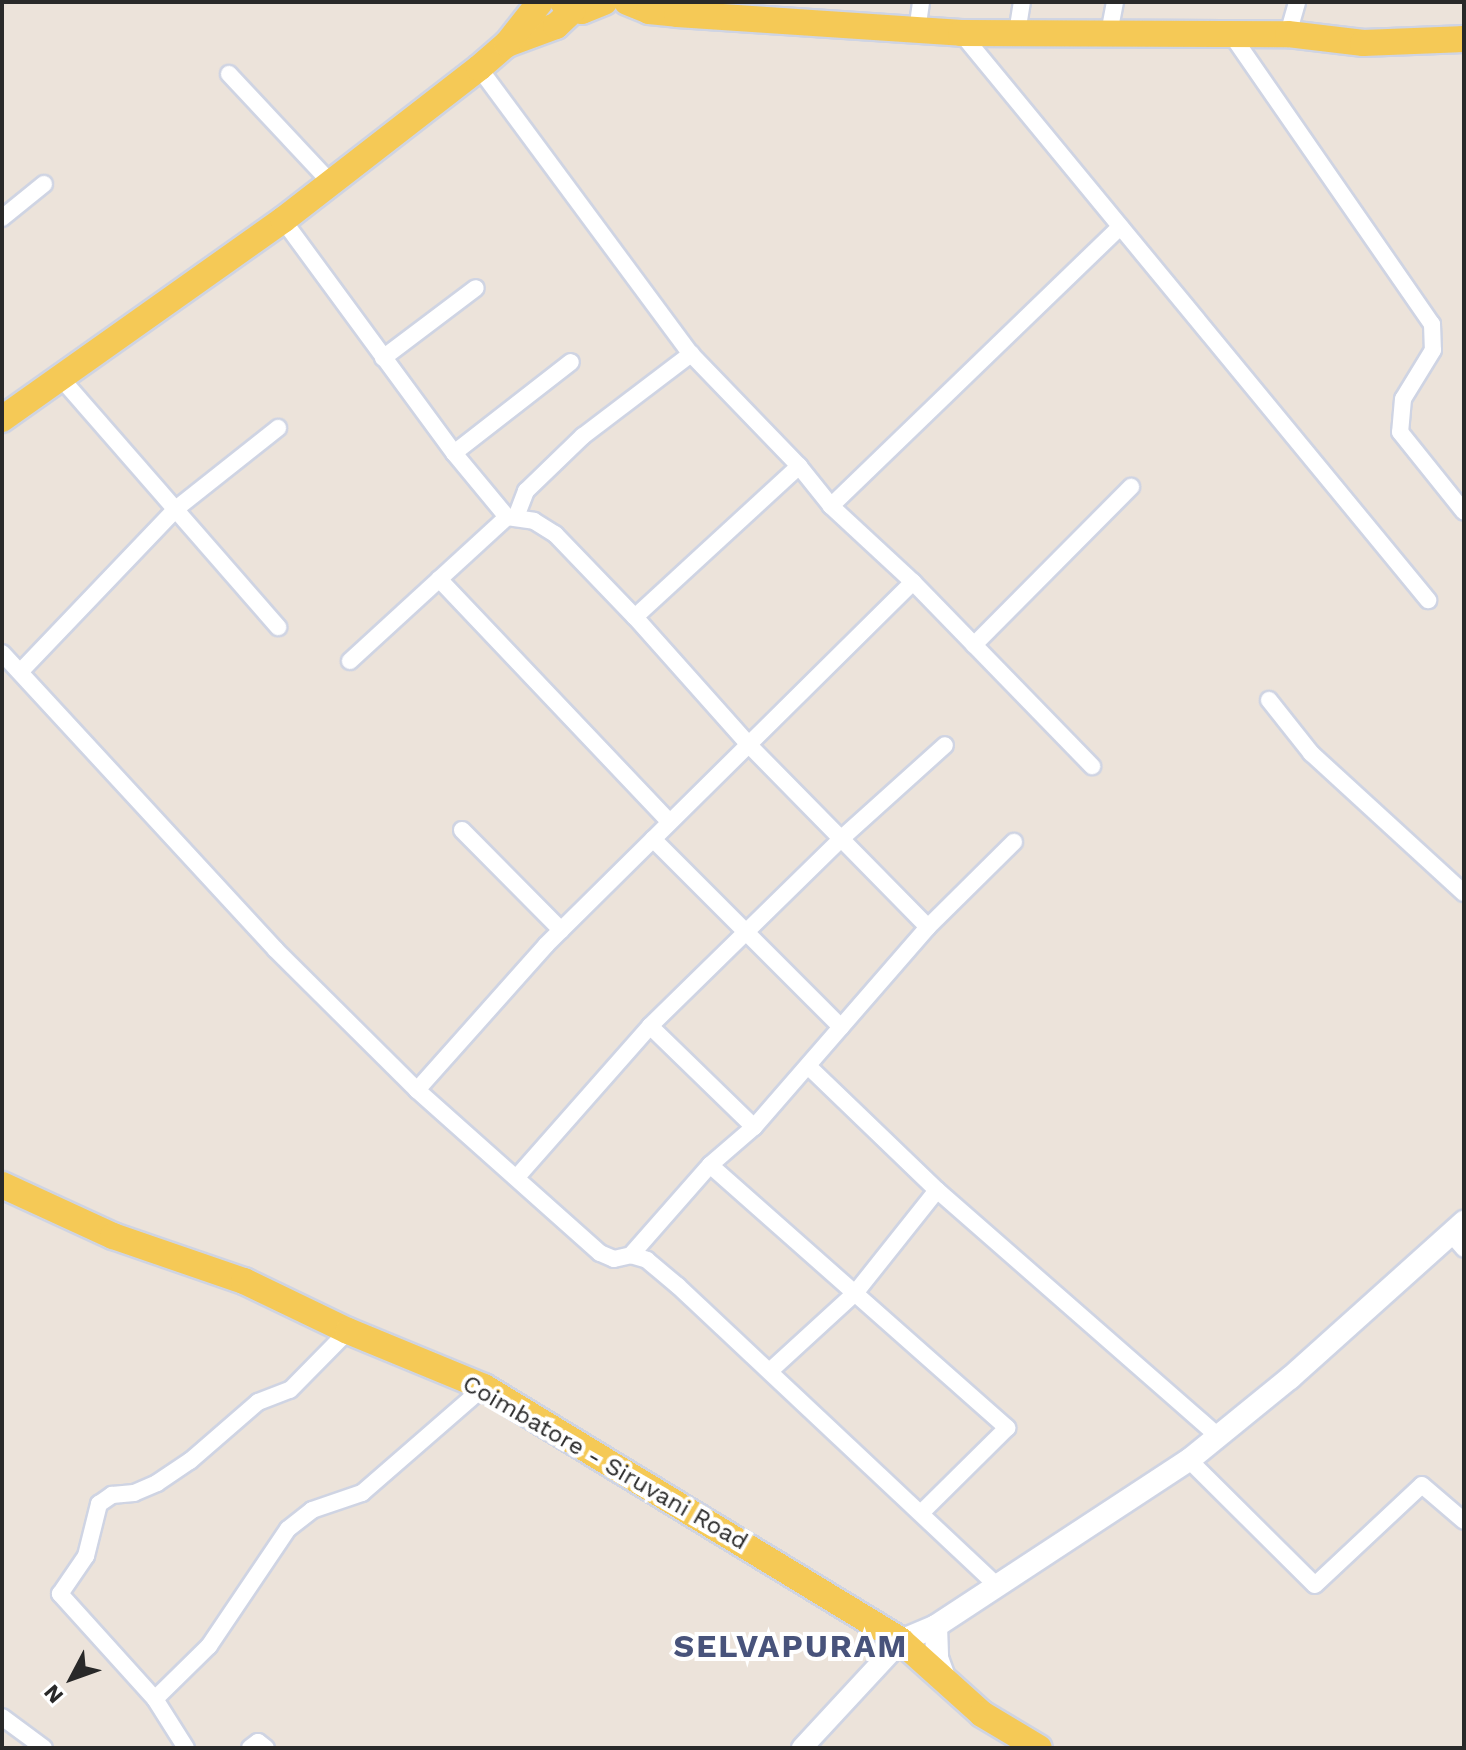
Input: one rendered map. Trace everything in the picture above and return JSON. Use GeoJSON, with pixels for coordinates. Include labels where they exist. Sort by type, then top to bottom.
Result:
{"type":"FeatureCollection","features":[{"type":"Feature","properties":{"kind":"main road"},"geometry":{"type":"LineString","coordinates":[[2,419],[283,220],[479,68],[507,44],[540,2]]}},
{"type":"Feature","properties":{"kind":"main road"},"geometry":{"type":"LineString","coordinates":[[507,44],[556,26],[568,6],[591,10],[604,2]]}},
{"type":"Feature","properties":{"kind":"main road"},"geometry":{"type":"LineString","coordinates":[[627,2],[649,11],[677,14],[961,33],[1288,34],[1363,43],[1464,39]]}},
{"type":"Feature","properties":{"kind":"main road","name":"Coimbatore - Siruvani Road"},"geometry":{"type":"LineString","coordinates":[[2,1185],[113,1236],[244,1281],[348,1331],[484,1387],[901,1641],[947,1685],[1025,1745]]}},
{"type":"Feature","properties":{"kind":"main road"},"geometry":{"type":"LineString","coordinates":[[901,1641],[936,1626],[1189,1460],[1460,1235]]}},
{"type":"Feature","properties":{"kind":"main road"},"geometry":{"type":"LineString","coordinates":[[936,1626],[937,1658],[947,1685]]}},
{"type":"Feature","properties":{"kind":"street"},"geometry":{"type":"LineString","coordinates":[[917,31],[921,2]]}},
{"type":"Feature","properties":{"kind":"street"},"geometry":{"type":"LineString","coordinates":[[1017,33],[1022,2]]}},
{"type":"Feature","properties":{"kind":"street"},"geometry":{"type":"LineString","coordinates":[[1109,33],[1115,2]]}},
{"type":"Feature","properties":{"kind":"street"},"geometry":{"type":"LineString","coordinates":[[1288,34],[1297,2]]}},
{"type":"Feature","properties":{"kind":"street"},"geometry":{"type":"LineString","coordinates":[[961,33],[1428,600]]}},
{"type":"Feature","properties":{"kind":"street"},"geometry":{"type":"LineString","coordinates":[[1231,34],[1432,324],[1433,350],[1403,399],[1400,432],[1464,512]]}},
{"type":"Feature","properties":{"kind":"street"},"geometry":{"type":"LineString","coordinates":[[479,68],[691,354],[799,466],[831,506],[913,582],[1092,766]]}},
{"type":"Feature","properties":{"kind":"street"},"geometry":{"type":"LineString","coordinates":[[229,74],[330,182]]}},
{"type":"Feature","properties":{"kind":"street"},"geometry":{"type":"LineString","coordinates":[[2,218],[44,184]]}},
{"type":"Feature","properties":{"kind":"street"},"geometry":{"type":"LineString","coordinates":[[283,220],[454,453],[512,517],[534,521],[555,534],[635,617],[749,745],[843,837],[928,927]]}},
{"type":"Feature","properties":{"kind":"street"},"geometry":{"type":"LineString","coordinates":[[831,506],[1120,227]]}},
{"type":"Feature","properties":{"kind":"street"},"geometry":{"type":"LineString","coordinates":[[383,358],[476,288]]}},
{"type":"Feature","properties":{"kind":"street"},"geometry":{"type":"LineString","coordinates":[[350,661],[512,517],[526,491],[583,436],[691,354]]}},
{"type":"Feature","properties":{"kind":"street"},"geometry":{"type":"LineString","coordinates":[[454,453],[571,362]]}},
{"type":"Feature","properties":{"kind":"street"},"geometry":{"type":"LineString","coordinates":[[60,377],[278,627]]}},
{"type":"Feature","properties":{"kind":"street"},"geometry":{"type":"LineString","coordinates":[[21,671],[177,508],[278,428]]}},
{"type":"Feature","properties":{"kind":"street"},"geometry":{"type":"LineString","coordinates":[[635,617],[799,466]]}},
{"type":"Feature","properties":{"kind":"street"},"geometry":{"type":"LineString","coordinates":[[974,645],[1131,487]]}},
{"type":"Feature","properties":{"kind":"street"},"geometry":{"type":"LineString","coordinates":[[439,579],[670,822]]}},
{"type":"Feature","properties":{"kind":"street"},"geometry":{"type":"LineString","coordinates":[[417,1090],[561,930],[913,582]]}},
{"type":"Feature","properties":{"kind":"street"},"geometry":{"type":"LineString","coordinates":[[2,653],[276,950],[484,1153],[517,1177],[600,1253],[614,1259],[631,1255],[647,1260],[771,1370],[998,1586]]}},
{"type":"Feature","properties":{"kind":"street"},"geometry":{"type":"LineString","coordinates":[[1269,700],[1311,753],[1464,893]]}},
{"type":"Feature","properties":{"kind":"street"},"geometry":{"type":"LineString","coordinates":[[517,1177],[650,1026],[843,837],[945,745]]}},
{"type":"Feature","properties":{"kind":"street"},"geometry":{"type":"LineString","coordinates":[[462,830],[561,930]]}},
{"type":"Feature","properties":{"kind":"street"},"geometry":{"type":"LineString","coordinates":[[653,839],[841,1027]]}},
{"type":"Feature","properties":{"kind":"street"},"geometry":{"type":"LineString","coordinates":[[631,1255],[710,1165],[754,1127],[928,927],[1014,842]]}},
{"type":"Feature","properties":{"kind":"street"},"geometry":{"type":"LineString","coordinates":[[650,1026],[754,1127]]}},
{"type":"Feature","properties":{"kind":"street"},"geometry":{"type":"LineString","coordinates":[[808,1066],[937,1190],[1218,1436]]}},
{"type":"Feature","properties":{"kind":"street"},"geometry":{"type":"LineString","coordinates":[[710,1165],[1007,1428],[922,1512]]}},
{"type":"Feature","properties":{"kind":"street"},"geometry":{"type":"LineString","coordinates":[[771,1370],[856,1292],[937,1190]]}},
{"type":"Feature","properties":{"kind":"street"},"geometry":{"type":"LineString","coordinates":[[186,1748],[155,1699],[60,1594],[86,1556],[99,1504],[112,1495],[134,1493],[157,1483],[190,1461],[258,1402],[290,1390],[348,1331]]}},
{"type":"Feature","properties":{"kind":"street"},"geometry":{"type":"LineString","coordinates":[[155,1699],[209,1646],[288,1529],[312,1510],[362,1493],[484,1387]]}},
{"type":"Feature","properties":{"kind":"street"},"geometry":{"type":"LineString","coordinates":[[1189,1460],[1315,1585],[1422,1485],[1464,1521]]}},
{"type":"Feature","properties":{"kind":"street"},"geometry":{"type":"LineString","coordinates":[[802,1748],[901,1641]]}},
{"type":"Feature","properties":{"kind":"street"},"geometry":{"type":"LineString","coordinates":[[2,1717],[26,1743],[44,1748]]}},
{"type":"Feature","properties":{"kind":"street"},"geometry":{"type":"LineString","coordinates":[[250,1748],[258,1742],[266,1748]]}},
{"type":"Feature","properties":{"kind":"district","name":"SELVAPURAM"},"geometry":{"type":"Point","coordinates":[791,1646]}}]}
